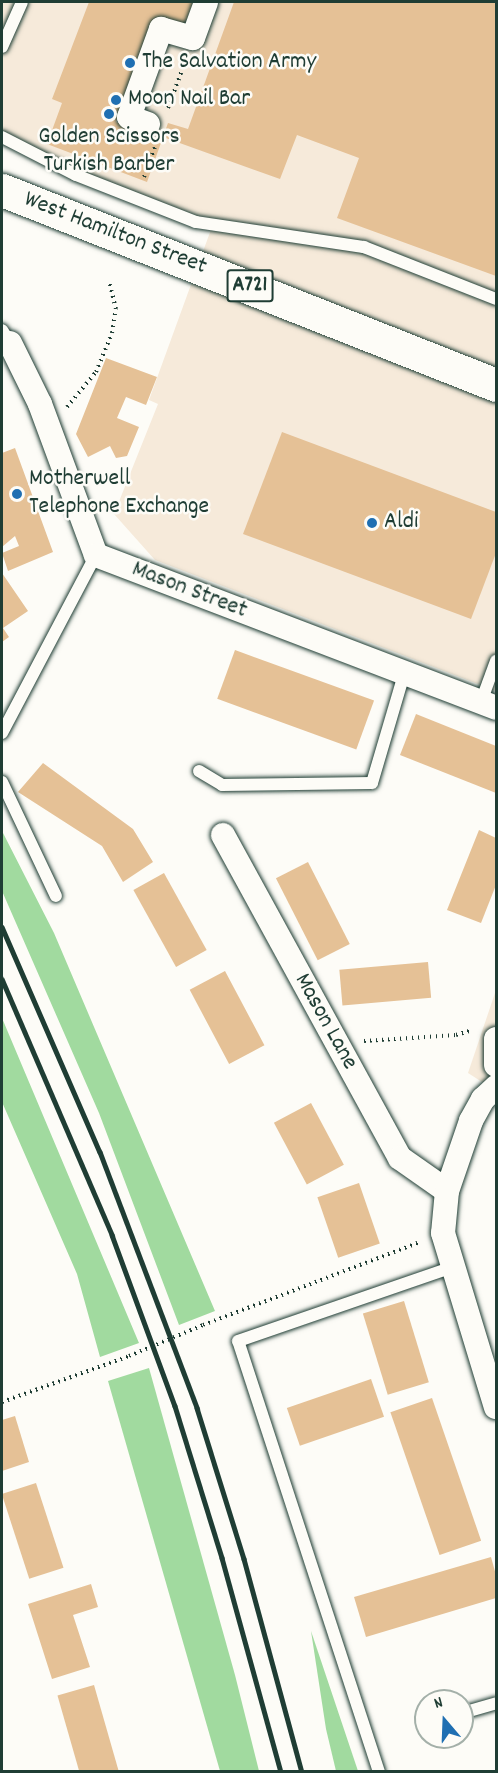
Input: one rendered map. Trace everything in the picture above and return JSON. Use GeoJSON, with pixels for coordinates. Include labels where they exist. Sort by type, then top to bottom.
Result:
{"type":"FeatureCollection","features":[{"type":"Feature","properties":{"kind":"main road","name":"West Hamilton Street"},"geometry":{"type":"LineString","coordinates":[[2,190],[496,385]]}},
{"type":"Feature","properties":{"kind":"street"},"geometry":{"type":"LineString","coordinates":[[157,120],[129,117],[161,29],[193,38],[206,2]]}},
{"type":"Feature","properties":{"kind":"street"},"geometry":{"type":"LineString","coordinates":[[6,337],[49,429],[96,555]]}},
{"type":"Feature","properties":{"kind":"street","name":"Mason Street"},"geometry":{"type":"LineString","coordinates":[[96,555],[489,705]]}},
{"type":"Feature","properties":{"kind":"street","name":"Mason Lane"},"geometry":{"type":"LineString","coordinates":[[223,835],[400,1158],[447,1191]]}},
{"type":"Feature","properties":{"kind":"street"},"geometry":{"type":"LineString","coordinates":[[486,1033],[496,1065]]}},
{"type":"Feature","properties":{"kind":"street"},"geometry":{"type":"LineString","coordinates":[[496,1087],[483,1099],[471,1121],[447,1191],[443,1233],[496,1407]]}},
{"type":"Feature","properties":{"kind":"lane"},"geometry":{"type":"LineString","coordinates":[[2,46],[22,2]]}},
{"type":"Feature","properties":{"kind":"lane"},"geometry":{"type":"LineString","coordinates":[[2,137],[76,175],[196,222],[364,247],[496,299]]}},
{"type":"Feature","properties":{"kind":"lane"},"geometry":{"type":"LineString","coordinates":[[2,733],[96,555]]}},
{"type":"Feature","properties":{"kind":"lane"},"geometry":{"type":"LineString","coordinates":[[489,705],[496,661]]}},
{"type":"Feature","properties":{"kind":"lane"},"geometry":{"type":"LineString","coordinates":[[199,771],[222,785],[372,783],[404,674]]}},
{"type":"Feature","properties":{"kind":"lane"},"geometry":{"type":"LineString","coordinates":[[2,782],[56,896]]}},
{"type":"Feature","properties":{"kind":"lane"},"geometry":{"type":"LineString","coordinates":[[379,1772],[238,1341],[453,1267]]}},
{"type":"Feature","properties":{"kind":"lane"},"geometry":{"type":"LineString","coordinates":[[474,1709],[496,1703]]}},
{"type":"Feature","properties":{"kind":"path"},"geometry":{"type":"LineString","coordinates":[[157,120],[187,54]]}},
{"type":"Feature","properties":{"kind":"path"},"geometry":{"type":"LineString","coordinates":[[49,429],[96,372],[112,333],[116,309],[109,281]]}},
{"type":"Feature","properties":{"kind":"path"},"geometry":{"type":"LineString","coordinates":[[336,1042],[486,1033]]}},
{"type":"Feature","properties":{"kind":"path"},"geometry":{"type":"LineString","coordinates":[[2,1402],[129,1356],[203,1325],[443,1233]]}},
{"type":"Feature","properties":{"kind":"shaded area"},"geometry":{"type":"Polygon","coordinates":[[[2,2],[496,2],[496,691],[155,560],[114,514],[158,404],[149,400],[213,224],[2,139],[2,2]]]}},
{"type":"Feature","properties":{"kind":"shaded area"},"geometry":{"type":"Polygon","coordinates":[[[496,990],[496,1091],[468,1073],[496,990]]]}},
{"type":"Feature","properties":{"kind":"green space"},"geometry":{"type":"Polygon","coordinates":[[[2,831],[54,933],[215,1311],[179,1325],[99,1113],[2,891],[2,831]]]}},
{"type":"Feature","properties":{"kind":"green space"},"geometry":{"type":"Polygon","coordinates":[[[2,1018],[139,1343],[100,1357],[77,1274],[2,1102],[2,1018]]]}},
{"type":"Feature","properties":{"kind":"green space"},"geometry":{"type":"Polygon","coordinates":[[[149,1368],[235,1675],[259,1771],[220,1771],[108,1381],[149,1368]]]}},
{"type":"Feature","properties":{"kind":"green space"},"geometry":{"type":"Polygon","coordinates":[[[311,1631],[358,1771],[336,1771],[326,1729],[311,1631]]]}},
{"type":"Feature","properties":{"kind":"building"},"geometry":{"type":"Polygon","coordinates":[[[89,2],[193,2],[182,32],[154,23],[116,122],[162,140],[147,182],[47,144],[62,103],[52,99],[89,2]]]}},
{"type":"Feature","properties":{"kind":"building"},"geometry":{"type":"Polygon","coordinates":[[[234,2],[496,2],[496,276],[337,218],[359,158],[297,135],[280,179],[163,137],[168,123],[188,129],[234,2]]]}},
{"type":"Feature","properties":{"kind":"building"},"geometry":{"type":"Polygon","coordinates":[[[106,358],[157,377],[146,405],[126,397],[117,418],[139,427],[127,456],[116,458],[110,446],[88,457],[76,434],[106,358]]]}},
{"type":"Feature","properties":{"kind":"building","name":"Aldi"},"geometry":{"type":"Polygon","coordinates":[[[282,432],[496,512],[496,553],[471,619],[243,534],[282,432]]]}},
{"type":"Feature","properties":{"kind":"building","name":"Motherwell Telephone Exchange"},"geometry":{"type":"Polygon","coordinates":[[[15,448],[53,552],[8,571],[2,553],[19,546],[15,536],[2,547],[2,453],[15,448]]]}},
{"type":"Feature","properties":{"kind":"building","name":"Motherwell Telephone Exchange"},"geometry":{"type":"Polygon","coordinates":[[[2,573],[28,611],[3,628],[9,637],[2,642],[2,573]]]}},
{"type":"Feature","properties":{"kind":"building"},"geometry":{"type":"Polygon","coordinates":[[[235,650],[374,701],[356,749],[217,699],[235,650]]]}},
{"type":"Feature","properties":{"kind":"building"},"geometry":{"type":"Polygon","coordinates":[[[416,714],[496,746],[496,793],[400,755],[416,714]]]}},
{"type":"Feature","properties":{"kind":"building"},"geometry":{"type":"Polygon","coordinates":[[[43,763],[133,829],[153,862],[123,882],[102,846],[18,792],[43,763]]]}},
{"type":"Feature","properties":{"kind":"building"},"geometry":{"type":"Polygon","coordinates":[[[479,830],[496,838],[496,885],[481,923],[447,910],[479,830]]]}},
{"type":"Feature","properties":{"kind":"building"},"geometry":{"type":"Polygon","coordinates":[[[308,862],[350,944],[318,960],[276,878],[308,862]]]}},
{"type":"Feature","properties":{"kind":"building"},"geometry":{"type":"Polygon","coordinates":[[[164,873],[207,950],[176,967],[133,890],[164,873]]]}},
{"type":"Feature","properties":{"kind":"building"},"geometry":{"type":"Polygon","coordinates":[[[428,962],[431,998],[342,1006],[339,970],[428,962]]]}},
{"type":"Feature","properties":{"kind":"building"},"geometry":{"type":"Polygon","coordinates":[[[225,971],[264,1045],[229,1064],[190,990],[225,971]]]}},
{"type":"Feature","properties":{"kind":"building"},"geometry":{"type":"Polygon","coordinates":[[[311,1103],[344,1165],[307,1185],[274,1123],[311,1103]]]}},
{"type":"Feature","properties":{"kind":"building"},"geometry":{"type":"Polygon","coordinates":[[[359,1183],[380,1244],[338,1258],[317,1197],[359,1183]]]}},
{"type":"Feature","properties":{"kind":"building"},"geometry":{"type":"Polygon","coordinates":[[[404,1301],[429,1382],[388,1395],[363,1314],[404,1301]]]}},
{"type":"Feature","properties":{"kind":"building"},"geometry":{"type":"Polygon","coordinates":[[[371,1379],[384,1417],[300,1446],[287,1408],[371,1379]]]}},
{"type":"Feature","properties":{"kind":"building"},"geometry":{"type":"Polygon","coordinates":[[[432,1398],[481,1541],[440,1555],[390,1412],[432,1398]]]}},
{"type":"Feature","properties":{"kind":"building"},"geometry":{"type":"Polygon","coordinates":[[[15,1416],[29,1462],[2,1471],[2,1420],[15,1416]]]}},
{"type":"Feature","properties":{"kind":"building"},"geometry":{"type":"Polygon","coordinates":[[[36,1483],[64,1568],[29,1579],[2,1494],[36,1483]]]}},
{"type":"Feature","properties":{"kind":"building"},"geometry":{"type":"Polygon","coordinates":[[[491,1557],[496,1575],[496,1598],[366,1637],[354,1597],[491,1557]]]}},
{"type":"Feature","properties":{"kind":"building"},"geometry":{"type":"Polygon","coordinates":[[[91,1584],[98,1607],[73,1615],[90,1667],[52,1679],[28,1604],[91,1584]]]}},
{"type":"Feature","properties":{"kind":"building"},"geometry":{"type":"Polygon","coordinates":[[[94,1685],[119,1772],[79,1772],[57,1695],[94,1685]]]}},
{"type":"Feature","properties":{"kind":"railway"},"geometry":{"type":"LineString","coordinates":[[2,927],[100,1152],[197,1408],[244,1559],[302,1772]]}},
{"type":"Feature","properties":{"kind":"railway"},"geometry":{"type":"LineString","coordinates":[[2,979],[112,1235],[175,1406],[222,1558],[281,1772]]}},
{"type":"Feature","properties":{"kind":"place","name":"The Salvation Army"},"geometry":{"type":"Point","coordinates":[130,63]}},
{"type":"Feature","properties":{"kind":"place","name":"Moon Nail Bar"},"geometry":{"type":"Point","coordinates":[116,100]}},
{"type":"Feature","properties":{"kind":"place","name":"Golden Scissors Turkish Barber"},"geometry":{"type":"Point","coordinates":[109,114]}},
{"type":"Feature","properties":{"kind":"place","name":"Motherwell Telephone Exchange"},"geometry":{"type":"Point","coordinates":[17,494]}},
{"type":"Feature","properties":{"kind":"place","name":"Aldi"},"geometry":{"type":"Point","coordinates":[372,523]}}]}
